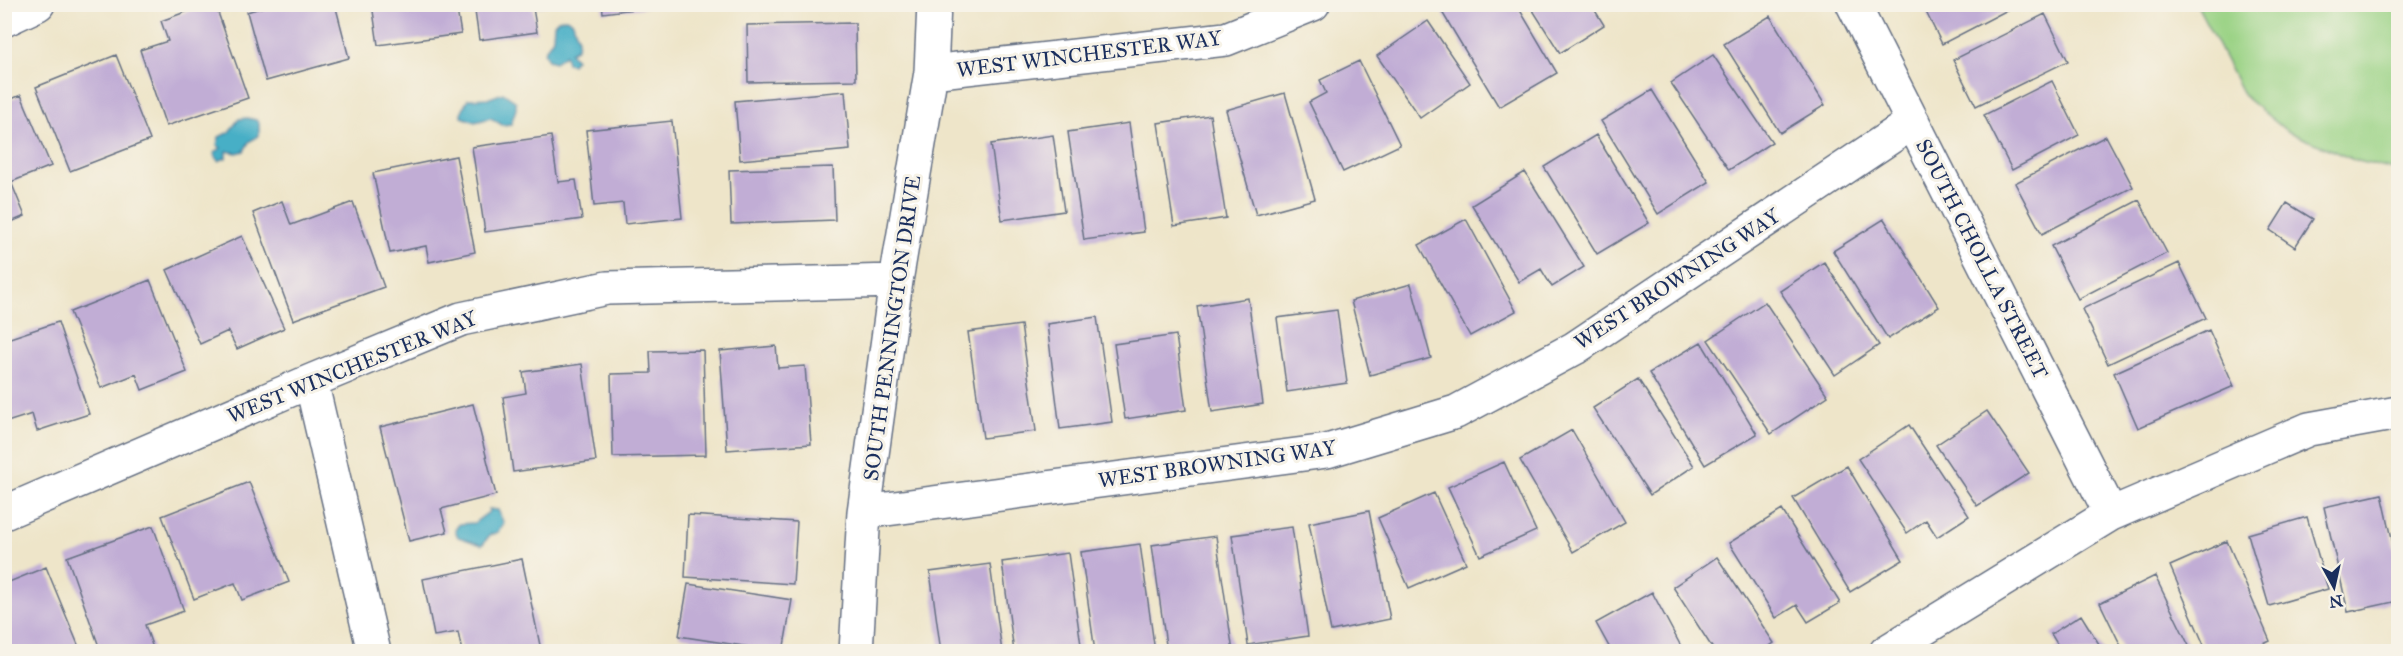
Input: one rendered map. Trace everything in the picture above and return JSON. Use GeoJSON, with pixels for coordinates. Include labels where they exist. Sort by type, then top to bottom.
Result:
{"type":"FeatureCollection","features":[{"type":"Feature","properties":{"kind":"street"},"geometry":{"type":"LineString","coordinates":[[4,20],[38,4]]}},
{"type":"Feature","properties":{"kind":"street","name":"SOUTH PENNINGTON DRIVE"},"geometry":{"type":"LineString","coordinates":[[856,651],[864,512],[896,281],[931,72],[934,4]]}},
{"type":"Feature","properties":{"kind":"street","name":"WEST WINCHESTER WAY"},"geometry":{"type":"LineString","coordinates":[[931,72],[1226,39],[1313,4]]}},
{"type":"Feature","properties":{"kind":"street","name":"SOUTH CHOLLA STREET"},"geometry":{"type":"LineString","coordinates":[[1853,4],[2111,514]]}},
{"type":"Feature","properties":{"kind":"street","name":"WEST BROWNING WAY"},"geometry":{"type":"LineString","coordinates":[[864,512],[1327,451],[1456,412],[1575,348],[1913,122]]}},
{"type":"Feature","properties":{"kind":"street","name":"WEST WINCHESTER WAY"},"geometry":{"type":"LineString","coordinates":[[4,513],[461,319],[607,288],[896,281]]}},
{"type":"Feature","properties":{"kind":"street"},"geometry":{"type":"LineString","coordinates":[[311,381],[374,651]]}},
{"type":"Feature","properties":{"kind":"street"},"geometry":{"type":"LineString","coordinates":[[1886,651],[2111,514],[2309,429],[2398,413]]}},
{"type":"Feature","properties":{"kind":"green space"},"geometry":{"type":"Polygon","coordinates":[[[2197,5],[2398,5],[2398,171],[2354,160],[2287,131],[2244,96],[2197,5]]]}},
{"type":"Feature","properties":{"kind":"water"},"geometry":{"type":"Polygon","coordinates":[[[566,18],[573,22],[578,39],[577,48],[570,52],[576,59],[572,64],[567,63],[565,55],[555,62],[548,60],[544,52],[553,38],[554,24],[566,18]]]}},
{"type":"Feature","properties":{"kind":"water"},"geometry":{"type":"Polygon","coordinates":[[[503,93],[516,102],[511,124],[502,125],[491,118],[475,122],[462,117],[461,113],[468,99],[490,98],[503,93]]]}},
{"type":"Feature","properties":{"kind":"water"},"geometry":{"type":"Polygon","coordinates":[[[247,118],[259,123],[259,135],[249,142],[244,151],[237,153],[226,151],[226,158],[218,161],[214,153],[221,148],[217,145],[219,137],[229,132],[239,119],[247,118]]]}},
{"type":"Feature","properties":{"kind":"water"},"geometry":{"type":"Polygon","coordinates":[[[489,509],[498,510],[504,524],[498,532],[490,535],[482,545],[458,537],[455,530],[459,524],[474,523],[490,511],[489,509]]]}},
{"type":"Feature","properties":{"kind":"building"},"geometry":{"type":"Polygon","coordinates":[[[207,4],[215,4],[248,98],[166,126],[140,50],[168,41],[161,21],[207,4]]]}},
{"type":"Feature","properties":{"kind":"building"},"geometry":{"type":"Polygon","coordinates":[[[273,4],[335,4],[349,58],[266,81],[247,12],[273,4]]]}},
{"type":"Feature","properties":{"kind":"building"},"geometry":{"type":"Polygon","coordinates":[[[372,4],[456,4],[461,34],[378,45],[372,4]]]}},
{"type":"Feature","properties":{"kind":"building"},"geometry":{"type":"Polygon","coordinates":[[[474,4],[545,4],[546,6],[533,8],[537,32],[479,40],[474,4]]]}},
{"type":"Feature","properties":{"kind":"building"},"geometry":{"type":"Polygon","coordinates":[[[602,4],[658,4],[658,6],[603,13],[602,4]]]}},
{"type":"Feature","properties":{"kind":"building"},"geometry":{"type":"Polygon","coordinates":[[[759,4],[782,4],[782,6],[759,9],[759,4]]]}},
{"type":"Feature","properties":{"kind":"building"},"geometry":{"type":"Polygon","coordinates":[[[1016,4],[1037,4],[1037,6],[1016,9],[1016,4]]]}},
{"type":"Feature","properties":{"kind":"building"},"geometry":{"type":"Polygon","coordinates":[[[1529,4],[1591,4],[1604,25],[1560,53],[1529,4]]]}},
{"type":"Feature","properties":{"kind":"building"},"geometry":{"type":"Polygon","coordinates":[[[1922,4],[2019,4],[1942,44],[1922,4]]]}},
{"type":"Feature","properties":{"kind":"building"},"geometry":{"type":"Polygon","coordinates":[[[1443,5],[1517,5],[1557,73],[1499,107],[1439,7],[1443,5]]]}},
{"type":"Feature","properties":{"kind":"building"},"geometry":{"type":"Polygon","coordinates":[[[2045,14],[2068,61],[1976,106],[1953,60],[2045,14]]]}},
{"type":"Feature","properties":{"kind":"building"},"geometry":{"type":"Polygon","coordinates":[[[1770,16],[1825,105],[1780,133],[1724,44],[1770,16]]]}},
{"type":"Feature","properties":{"kind":"building"},"geometry":{"type":"Polygon","coordinates":[[[1428,21],[1470,83],[1420,118],[1377,56],[1428,21]]]}},
{"type":"Feature","properties":{"kind":"building"},"geometry":{"type":"Polygon","coordinates":[[[855,23],[856,80],[748,82],[747,25],[855,23]]]}},
{"type":"Feature","properties":{"kind":"building"},"geometry":{"type":"Polygon","coordinates":[[[116,55],[150,140],[70,171],[36,87],[116,55]]]}},
{"type":"Feature","properties":{"kind":"building"},"geometry":{"type":"Polygon","coordinates":[[[1713,55],[1772,142],[1729,170],[1671,83],[1713,55]]]}},
{"type":"Feature","properties":{"kind":"building"},"geometry":{"type":"Polygon","coordinates":[[[1359,61],[1400,145],[1343,172],[1309,102],[1326,93],[1320,80],[1359,61]]]}},
{"type":"Feature","properties":{"kind":"building"},"geometry":{"type":"Polygon","coordinates":[[[2052,81],[2079,135],[2012,170],[1984,115],[2052,81]]]}},
{"type":"Feature","properties":{"kind":"building"},"geometry":{"type":"Polygon","coordinates":[[[1652,90],[1709,182],[1658,214],[1601,121],[1652,90]]]}},
{"type":"Feature","properties":{"kind":"building"},"geometry":{"type":"Polygon","coordinates":[[[845,91],[850,150],[740,160],[735,101],[845,91]]]}},
{"type":"Feature","properties":{"kind":"building"},"geometry":{"type":"Polygon","coordinates":[[[1285,93],[1315,199],[1256,215],[1226,110],[1285,93]]]}},
{"type":"Feature","properties":{"kind":"building"},"geometry":{"type":"Polygon","coordinates":[[[21,95],[51,166],[11,182],[25,216],[4,225],[4,102],[21,95]]]}},
{"type":"Feature","properties":{"kind":"building"},"geometry":{"type":"Polygon","coordinates":[[[1210,115],[1226,218],[1174,226],[1158,123],[1210,115]]]}},
{"type":"Feature","properties":{"kind":"building"},"geometry":{"type":"Polygon","coordinates":[[[672,121],[682,218],[625,224],[623,203],[594,206],[586,130],[672,121]]]}},
{"type":"Feature","properties":{"kind":"building"},"geometry":{"type":"Polygon","coordinates":[[[1129,123],[1144,232],[1084,240],[1068,132],[1129,123]]]}},
{"type":"Feature","properties":{"kind":"building"},"geometry":{"type":"Polygon","coordinates":[[[1053,135],[1064,211],[1002,220],[991,144],[1053,135]]]}},
{"type":"Feature","properties":{"kind":"building"},"geometry":{"type":"Polygon","coordinates":[[[1596,135],[1649,223],[1597,254],[1544,167],[1596,135]]]}},
{"type":"Feature","properties":{"kind":"building"},"geometry":{"type":"Polygon","coordinates":[[[551,136],[558,182],[576,180],[582,219],[485,232],[472,147],[551,136]]]}},
{"type":"Feature","properties":{"kind":"building"},"geometry":{"type":"Polygon","coordinates":[[[2106,136],[2133,187],[2042,234],[2015,183],[2106,136]]]}},
{"type":"Feature","properties":{"kind":"building"},"geometry":{"type":"Polygon","coordinates":[[[456,156],[475,252],[429,262],[426,246],[390,253],[373,173],[456,156]]]}},
{"type":"Feature","properties":{"kind":"building"},"geometry":{"type":"Polygon","coordinates":[[[833,167],[835,220],[731,224],[729,170],[833,167]]]}},
{"type":"Feature","properties":{"kind":"building"},"geometry":{"type":"Polygon","coordinates":[[[1525,172],[1584,267],[1552,287],[1541,269],[1519,282],[1472,205],[1525,172]]]}},
{"type":"Feature","properties":{"kind":"building"},"geometry":{"type":"Polygon","coordinates":[[[2139,200],[2167,253],[2078,299],[2051,246],[2139,200]]]}},
{"type":"Feature","properties":{"kind":"building"},"geometry":{"type":"Polygon","coordinates":[[[282,201],[291,225],[353,202],[384,287],[293,320],[253,213],[282,201]]]}},
{"type":"Feature","properties":{"kind":"building"},"geometry":{"type":"Polygon","coordinates":[[[2287,203],[2313,219],[2295,247],[2270,230],[2287,203]]]}},
{"type":"Feature","properties":{"kind":"building"},"geometry":{"type":"Polygon","coordinates":[[[1466,219],[1516,311],[1470,336],[1419,245],[1466,219]]]}},
{"type":"Feature","properties":{"kind":"building"},"geometry":{"type":"Polygon","coordinates":[[[1884,219],[1939,307],[1888,339],[1833,251],[1884,219]]]}},
{"type":"Feature","properties":{"kind":"building"},"geometry":{"type":"Polygon","coordinates":[[[242,236],[284,328],[237,349],[228,331],[200,344],[167,270],[242,236]]]}},
{"type":"Feature","properties":{"kind":"building"},"geometry":{"type":"Polygon","coordinates":[[[1824,262],[1879,345],[1835,375],[1780,291],[1824,262]]]}},
{"type":"Feature","properties":{"kind":"building"},"geometry":{"type":"Polygon","coordinates":[[[2179,263],[2206,318],[2108,364],[2082,309],[2179,263]]]}},
{"type":"Feature","properties":{"kind":"building"},"geometry":{"type":"Polygon","coordinates":[[[150,280],[187,372],[142,390],[136,374],[101,388],[70,312],[150,280]]]}},
{"type":"Feature","properties":{"kind":"building"},"geometry":{"type":"Polygon","coordinates":[[[1411,284],[1431,358],[1370,375],[1351,301],[1411,284]]]}},
{"type":"Feature","properties":{"kind":"building"},"geometry":{"type":"Polygon","coordinates":[[[1248,298],[1263,404],[1212,412],[1197,306],[1248,298]]]}},
{"type":"Feature","properties":{"kind":"building"},"geometry":{"type":"Polygon","coordinates":[[[1765,302],[1828,396],[1771,434],[1708,340],[1765,302]]]}},
{"type":"Feature","properties":{"kind":"building"},"geometry":{"type":"Polygon","coordinates":[[[1337,310],[1347,383],[1287,392],[1277,318],[1337,310]]]}},
{"type":"Feature","properties":{"kind":"building"},"geometry":{"type":"Polygon","coordinates":[[[1097,317],[1112,422],[1060,429],[1047,324],[1097,317]]]}},
{"type":"Feature","properties":{"kind":"building"},"geometry":{"type":"Polygon","coordinates":[[[58,322],[89,414],[37,431],[32,414],[4,423],[4,340],[58,322]]]}},
{"type":"Feature","properties":{"kind":"building"},"geometry":{"type":"Polygon","coordinates":[[[1021,325],[1036,431],[983,438],[968,332],[1021,325]]]}},
{"type":"Feature","properties":{"kind":"building"},"geometry":{"type":"Polygon","coordinates":[[[2209,330],[2234,386],[2138,428],[2114,373],[2209,330]]]}},
{"type":"Feature","properties":{"kind":"building"},"geometry":{"type":"Polygon","coordinates":[[[1176,335],[1186,410],[1125,419],[1114,344],[1176,335]]]}},
{"type":"Feature","properties":{"kind":"building"},"geometry":{"type":"Polygon","coordinates":[[[1701,342],[1757,434],[1705,465],[1649,373],[1701,342]]]}},
{"type":"Feature","properties":{"kind":"building"},"geometry":{"type":"Polygon","coordinates":[[[776,346],[778,368],[805,366],[811,444],[727,450],[720,351],[776,346]]]}},
{"type":"Feature","properties":{"kind":"building"},"geometry":{"type":"Polygon","coordinates":[[[703,350],[706,455],[613,457],[611,374],[651,373],[650,351],[703,350]]]}},
{"type":"Feature","properties":{"kind":"building"},"geometry":{"type":"Polygon","coordinates":[[[582,364],[596,461],[513,472],[503,397],[526,393],[523,372],[582,364]]]}},
{"type":"Feature","properties":{"kind":"building"},"geometry":{"type":"Polygon","coordinates":[[[1638,379],[1694,466],[1650,495],[1593,408],[1638,379]]]}},
{"type":"Feature","properties":{"kind":"building"},"geometry":{"type":"Polygon","coordinates":[[[473,404],[496,495],[441,509],[447,532],[409,541],[380,427],[473,404]]]}},
{"type":"Feature","properties":{"kind":"building"},"geometry":{"type":"Polygon","coordinates":[[[1987,411],[2029,473],[1977,506],[1936,445],[1987,411]]]}},
{"type":"Feature","properties":{"kind":"building"},"geometry":{"type":"Polygon","coordinates":[[[1909,425],[1969,516],[1937,537],[1926,520],[1907,533],[1858,459],[1909,425]]]}},
{"type":"Feature","properties":{"kind":"building"},"geometry":{"type":"Polygon","coordinates":[[[1572,430],[1625,522],[1573,552],[1520,460],[1572,430]]]}},
{"type":"Feature","properties":{"kind":"building"},"geometry":{"type":"Polygon","coordinates":[[[1504,462],[1536,531],[1480,556],[1448,487],[1504,462]]]}},
{"type":"Feature","properties":{"kind":"building"},"geometry":{"type":"Polygon","coordinates":[[[1847,466],[1903,560],[1850,592],[1793,498],[1847,466]]]}},
{"type":"Feature","properties":{"kind":"building"},"geometry":{"type":"Polygon","coordinates":[[[249,482],[289,582],[242,600],[235,583],[194,599],[162,516],[249,482]]]}},
{"type":"Feature","properties":{"kind":"building"},"geometry":{"type":"Polygon","coordinates":[[[1434,493],[1466,563],[1409,588],[1378,518],[1434,493]]]}},
{"type":"Feature","properties":{"kind":"building"},"geometry":{"type":"Polygon","coordinates":[[[2382,494],[2398,565],[2398,601],[2348,612],[2324,507],[2382,494]]]}},
{"type":"Feature","properties":{"kind":"building"},"geometry":{"type":"Polygon","coordinates":[[[1782,510],[1840,603],[1808,622],[1797,605],[1776,618],[1729,543],[1782,510]]]}},
{"type":"Feature","properties":{"kind":"building"},"geometry":{"type":"Polygon","coordinates":[[[1369,511],[1390,619],[1331,631],[1309,523],[1369,511]]]}},
{"type":"Feature","properties":{"kind":"building"},"geometry":{"type":"Polygon","coordinates":[[[688,515],[797,522],[793,584],[685,577],[688,515]]]}},
{"type":"Feature","properties":{"kind":"building"},"geometry":{"type":"Polygon","coordinates":[[[2307,517],[2328,589],[2269,606],[2248,534],[2307,517]]]}},
{"type":"Feature","properties":{"kind":"building"},"geometry":{"type":"Polygon","coordinates":[[[153,526],[184,611],[145,625],[154,651],[101,652],[67,557],[153,526]]]}},
{"type":"Feature","properties":{"kind":"building"},"geometry":{"type":"Polygon","coordinates":[[[1292,527],[1308,636],[1248,645],[1232,535],[1292,527]]]}},
{"type":"Feature","properties":{"kind":"building"},"geometry":{"type":"Polygon","coordinates":[[[1216,536],[1233,652],[1167,652],[1152,545],[1216,536]]]}},
{"type":"Feature","properties":{"kind":"building"},"geometry":{"type":"Polygon","coordinates":[[[2227,541],[2270,641],[2246,652],[2207,652],[2170,566],[2227,541]]]}},
{"type":"Feature","properties":{"kind":"building"},"geometry":{"type":"Polygon","coordinates":[[[1140,544],[1155,652],[1095,652],[1081,552],[1140,544]]]}},
{"type":"Feature","properties":{"kind":"building"},"geometry":{"type":"Polygon","coordinates":[[[1068,553],[1082,652],[1014,652],[1002,562],[1068,553]]]}},
{"type":"Feature","properties":{"kind":"building"},"geometry":{"type":"Polygon","coordinates":[[[1717,557],[1774,643],[1761,652],[1715,652],[1673,587],[1717,557]]]}},
{"type":"Feature","properties":{"kind":"building"},"geometry":{"type":"Polygon","coordinates":[[[522,559],[541,650],[462,652],[458,632],[434,636],[423,579],[522,559]]]}},
{"type":"Feature","properties":{"kind":"building"},"geometry":{"type":"Polygon","coordinates":[[[990,564],[1002,652],[941,652],[930,572],[990,564]]]}},
{"type":"Feature","properties":{"kind":"building"},"geometry":{"type":"Polygon","coordinates":[[[46,567],[81,652],[5,652],[5,610],[8,608],[4,601],[4,584],[46,567]]]}},
{"type":"Feature","properties":{"kind":"building"},"geometry":{"type":"Polygon","coordinates":[[[2155,576],[2192,652],[2124,652],[2100,603],[2155,576]]]}},
{"type":"Feature","properties":{"kind":"building"},"geometry":{"type":"Polygon","coordinates":[[[688,584],[792,600],[783,652],[679,636],[688,584]]]}},
{"type":"Feature","properties":{"kind":"building"},"geometry":{"type":"Polygon","coordinates":[[[1652,592],[1684,652],[1612,652],[1596,623],[1652,592]]]}},
{"type":"Feature","properties":{"kind":"building"},"geometry":{"type":"Polygon","coordinates":[[[2081,615],[2104,652],[2052,652],[2059,647],[2051,634],[2081,615]]]}}]}
